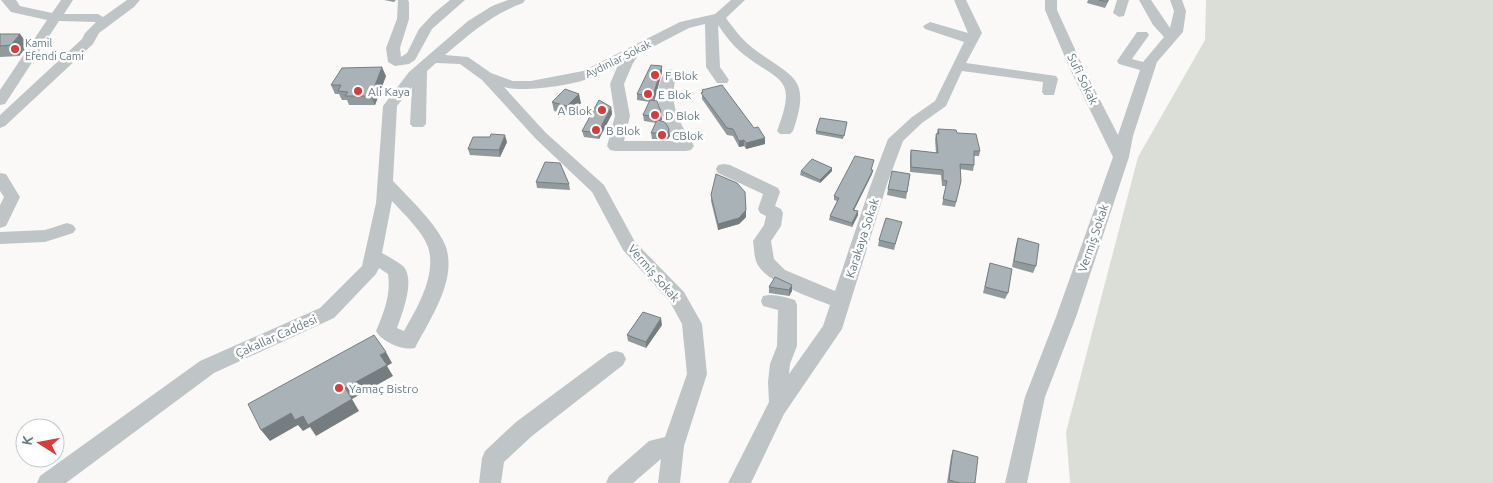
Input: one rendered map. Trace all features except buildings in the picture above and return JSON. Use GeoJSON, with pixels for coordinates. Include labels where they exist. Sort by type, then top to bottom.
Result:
{"type":"FeatureCollection","features":[{"type":"Feature","properties":{"kind":"street"},"geometry":{"type":"LineString","coordinates":[[7,0],[12,3],[15,10],[53,19],[80,20],[98,18]]}},
{"type":"Feature","properties":{"kind":"street"},"geometry":{"type":"LineString","coordinates":[[0,101],[67,0]]}},
{"type":"Feature","properties":{"kind":"street"},"geometry":{"type":"LineString","coordinates":[[0,123],[88,41],[88,37],[96,29],[128,7],[134,0]]}},
{"type":"Feature","properties":{"kind":"street"},"geometry":{"type":"LineString","coordinates":[[403,2],[403,19],[393,48],[395,62],[402,62],[412,56],[421,36],[428,27],[445,10],[459,0]]}},
{"type":"Feature","properties":{"kind":"street"},"geometry":{"type":"LineString","coordinates":[[476,22],[470,16],[492,0]]}},
{"type":"Feature","properties":{"kind":"street","name":"Çakallar Caddesi"},"geometry":{"type":"LineString","coordinates":[[48,483],[206,367],[327,313],[370,269],[384,204],[390,106],[420,71],[476,22],[496,9],[519,0]]}},
{"type":"Feature","properties":{"kind":"street","name":"Aydınlar Sokak"},"geometry":{"type":"LineString","coordinates":[[487,77],[512,85],[531,85],[587,75],[685,25],[715,18],[739,0]]}},
{"type":"Feature","properties":{"kind":"street"},"geometry":{"type":"LineString","coordinates":[[930,26],[972,40],[975,33],[960,0]]}},
{"type":"Feature","properties":{"kind":"street","name":"Sufi Sokak"},"geometry":{"type":"LineString","coordinates":[[1051,0],[1051,10],[1058,27],[1121,157]]}},
{"type":"Feature","properties":{"kind":"street"},"geometry":{"type":"LineString","coordinates":[[1119,13],[1123,0]]}},
{"type":"Feature","properties":{"kind":"street"},"geometry":{"type":"LineString","coordinates":[[1146,0],[1160,25],[1171,37]]}},
{"type":"Feature","properties":{"kind":"street","name":"Vermiş Sokak"},"geometry":{"type":"LineString","coordinates":[[1016,483],[1035,397],[1066,317],[1121,157],[1150,61],[1176,32],[1180,11],[1176,0]]}},
{"type":"Feature","properties":{"kind":"street"},"geometry":{"type":"LineString","coordinates":[[715,18],[713,67],[722,80]]}},
{"type":"Feature","properties":{"kind":"street"},"geometry":{"type":"LineString","coordinates":[[715,18],[749,52],[787,77],[791,87],[794,108],[785,131]]}},
{"type":"Feature","properties":{"kind":"street"},"geometry":{"type":"LineString","coordinates":[[1142,35],[1124,61],[1148,68]]}},
{"type":"Feature","properties":{"kind":"street","name":"Karakaya Sokak"},"geometry":{"type":"LineString","coordinates":[[739,483],[780,405],[832,329],[879,184],[896,140],[917,120],[941,103],[972,40]]}},
{"type":"Feature","properties":{"kind":"street"},"geometry":{"type":"LineString","coordinates":[[635,51],[622,68],[618,80],[617,94],[622,110],[621,128],[615,146],[686,146],[666,103],[664,90],[671,73]]}},
{"type":"Feature","properties":{"kind":"street","name":"Vermiş Sokak"},"geometry":{"type":"LineString","coordinates":[[434,59],[463,60],[487,77],[541,136],[598,189],[629,246],[677,297],[692,324],[697,374],[672,446],[669,483]]}},
{"type":"Feature","properties":{"kind":"street"},"geometry":{"type":"LineString","coordinates":[[958,66],[1051,79],[1049,92]]}},
{"type":"Feature","properties":{"kind":"street"},"geometry":{"type":"LineString","coordinates":[[418,124],[420,71]]}},
{"type":"Feature","properties":{"kind":"street"},"geometry":{"type":"LineString","coordinates":[[0,76],[16,78]]}},
{"type":"Feature","properties":{"kind":"street"},"geometry":{"type":"LineString","coordinates":[[724,169],[772,192],[766,209],[776,213],[772,226],[762,241],[765,260],[779,274],[841,302]]}},
{"type":"Feature","properties":{"kind":"street"},"geometry":{"type":"LineString","coordinates":[[0,178],[12,197],[0,222]]}},
{"type":"Feature","properties":{"kind":"street"},"geometry":{"type":"LineString","coordinates":[[373,256],[396,271],[400,287],[396,307],[386,332],[408,342],[430,301],[439,266],[437,247],[385,182]]}},
{"type":"Feature","properties":{"kind":"street"},"geometry":{"type":"LineString","coordinates":[[0,238],[45,236],[67,229]]}},
{"type":"Feature","properties":{"kind":"street"},"geometry":{"type":"LineString","coordinates":[[770,301],[788,305],[787,346],[780,364],[778,382],[780,405]]}},
{"type":"Feature","properties":{"kind":"street"},"geometry":{"type":"LineString","coordinates":[[490,483],[493,458],[524,429],[616,359]]}},
{"type":"Feature","properties":{"kind":"street"},"geometry":{"type":"LineString","coordinates":[[617,483],[657,448],[672,446]]}},
{"type":"Feature","properties":{"kind":"shaded area"},"geometry":{"type":"Polygon","coordinates":[[[1206,0],[1493,0],[1493,483],[1070,483],[1066,432],[1138,157],[1205,40],[1206,0]]]}},
{"type":"Feature","properties":{"kind":"place","name":"Kamil Efendi Cami"},"geometry":{"type":"Point","coordinates":[15,49]}},
{"type":"Feature","properties":{"kind":"place","name":"F Blok"},"geometry":{"type":"Point","coordinates":[655,75]}},
{"type":"Feature","properties":{"kind":"place","name":"Ali Kaya"},"geometry":{"type":"Point","coordinates":[358,91]}},
{"type":"Feature","properties":{"kind":"place","name":"E Blok"},"geometry":{"type":"Point","coordinates":[648,94]}},
{"type":"Feature","properties":{"kind":"place","name":"A Blok"},"geometry":{"type":"Point","coordinates":[602,110]}},
{"type":"Feature","properties":{"kind":"place","name":"D Blok"},"geometry":{"type":"Point","coordinates":[655,115]}},
{"type":"Feature","properties":{"kind":"place","name":"B Blok"},"geometry":{"type":"Point","coordinates":[596,130]}},
{"type":"Feature","properties":{"kind":"place","name":"CBlok"},"geometry":{"type":"Point","coordinates":[662,135]}},
{"type":"Feature","properties":{"kind":"place","name":"Yamaç Bistro"},"geometry":{"type":"Point","coordinates":[339,388]}}]}
